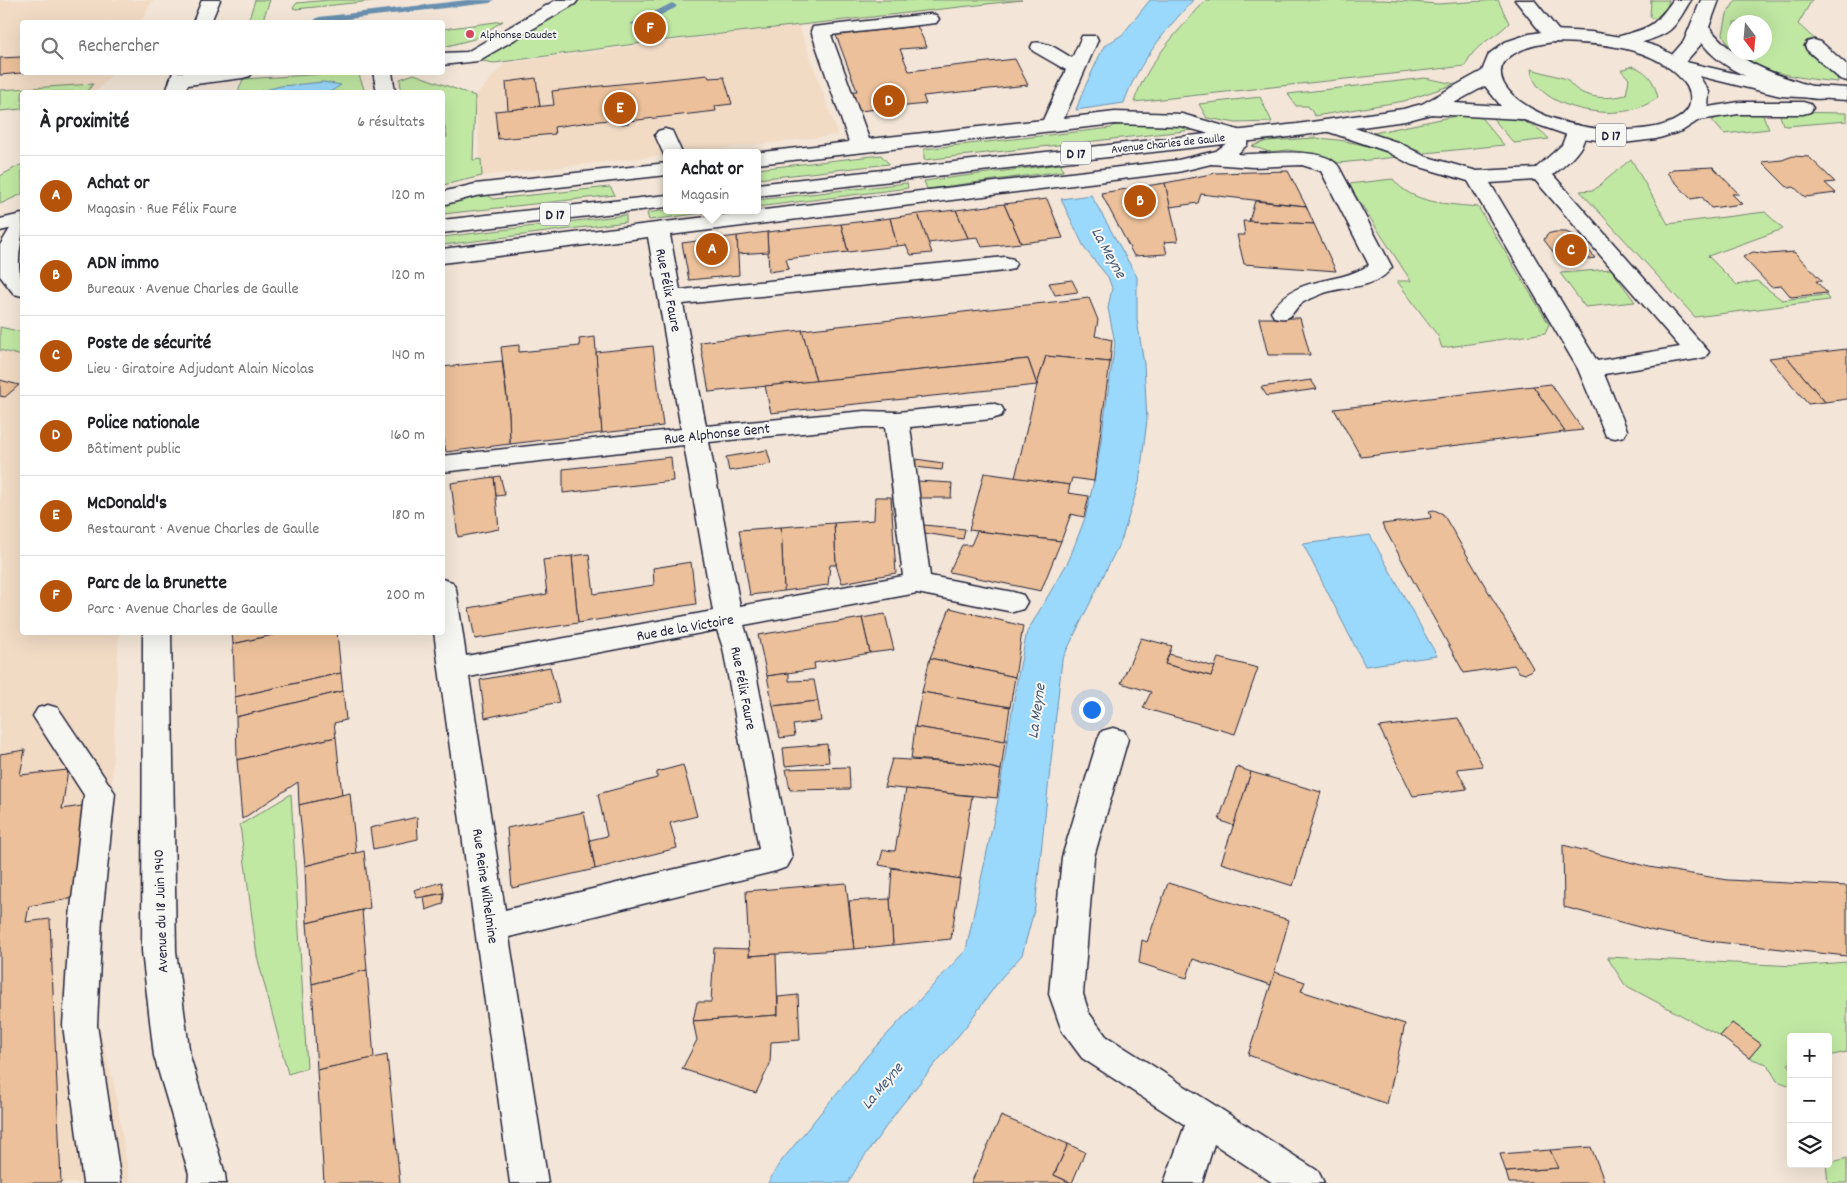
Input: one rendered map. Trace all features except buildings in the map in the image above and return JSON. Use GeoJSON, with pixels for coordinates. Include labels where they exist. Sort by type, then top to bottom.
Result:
{"type":"FeatureCollection","features":[{"type":"Feature","properties":{"kind":"main road"},"geometry":{"type":"LineString","coordinates":[[203,20],[211,0]]}},
{"type":"Feature","properties":{"kind":"main road"},"geometry":{"type":"LineString","coordinates":[[445,59],[471,57],[569,0]]}},
{"type":"Feature","properties":{"kind":"main road"},"geometry":{"type":"LineString","coordinates":[[1524,0],[1554,36]]}},
{"type":"Feature","properties":{"kind":"main road"},"geometry":{"type":"LineString","coordinates":[[1620,42],[1654,32],[1664,26],[1682,0]]}},
{"type":"Feature","properties":{"kind":"main road"},"geometry":{"type":"LineString","coordinates":[[1677,66],[1693,43],[1710,0]]}},
{"type":"Feature","properties":{"kind":"main road"},"geometry":{"type":"LineString","coordinates":[[860,146],[820,31],[930,19]]}},
{"type":"Feature","properties":{"kind":"main road"},"geometry":{"type":"LineString","coordinates":[[1700,28],[1722,55],[1743,69],[1818,94]]}},
{"type":"Feature","properties":{"kind":"main road","name":"D 17"},"geometry":{"type":"LineString","coordinates":[[1695,115],[1700,104],[1700,92],[1692,79],[1677,66],[1649,51],[1620,42],[1586,36],[1554,36],[1527,40],[1506,48],[1494,60],[1490,74],[1495,88],[1507,101],[1574,138],[1601,135],[1648,134],[1683,124],[1695,115],[1739,108],[1768,106],[1847,108]]}},
{"type":"Feature","properties":{"kind":"main road"},"geometry":{"type":"LineString","coordinates":[[1051,125],[1089,40]]}},
{"type":"Feature","properties":{"kind":"main road"},"geometry":{"type":"LineString","coordinates":[[1814,46],[1847,75]]}},
{"type":"Feature","properties":{"kind":"main road"},"geometry":{"type":"LineString","coordinates":[[1040,47],[1077,69]]}},
{"type":"Feature","properties":{"kind":"main road","name":"D 17"},"geometry":{"type":"LineString","coordinates":[[1677,66],[1774,88],[1818,94],[1847,94]]}},
{"type":"Feature","properties":{"kind":"main road","name":"Avenue Charles de Gaulle"},"geometry":{"type":"LineString","coordinates":[[761,190],[1330,126],[1405,115],[1429,108],[1463,92],[1490,74]]}},
{"type":"Feature","properties":{"kind":"main road"},"geometry":{"type":"LineString","coordinates":[[180,82],[224,75]]}},
{"type":"Feature","properties":{"kind":"main road"},"geometry":{"type":"LineString","coordinates":[[383,75],[386,90]]}},
{"type":"Feature","properties":{"kind":"main road","name":"Avenue Charles de Gaulle"},"geometry":{"type":"LineString","coordinates":[[1429,108],[1526,113]]}},
{"type":"Feature","properties":{"kind":"main road"},"geometry":{"type":"LineString","coordinates":[[445,256],[1178,166],[1224,155],[1237,145],[1238,136],[1182,120],[1115,118],[761,158]]}},
{"type":"Feature","properties":{"kind":"main road"},"geometry":{"type":"LineString","coordinates":[[1330,126],[1393,147],[1417,160],[1476,178],[1541,174],[1574,138]]}},
{"type":"Feature","properties":{"kind":"main road"},"geometry":{"type":"LineString","coordinates":[[1210,158],[1254,161],[1307,159],[1322,162],[1330,167],[1381,267],[1360,280],[1320,287],[1294,298],[1282,312]]}},
{"type":"Feature","properties":{"kind":"main road"},"geometry":{"type":"LineString","coordinates":[[445,198],[475,190],[663,169]]}},
{"type":"Feature","properties":{"kind":"main road"},"geometry":{"type":"LineString","coordinates":[[1541,174],[1698,352],[1590,369]]}},
{"type":"Feature","properties":{"kind":"main road"},"geometry":{"type":"LineString","coordinates":[[1476,178],[1590,369],[1615,430]]}},
{"type":"Feature","properties":{"kind":"main road","name":"D 17"},"geometry":{"type":"LineString","coordinates":[[445,227],[663,201]]}},
{"type":"Feature","properties":{"kind":"main road"},"geometry":{"type":"LineString","coordinates":[[20,222],[8,234],[5,254],[5,266],[10,278],[20,287]]}},
{"type":"Feature","properties":{"kind":"main road","name":"Rue Félix Faure"},"geometry":{"type":"LineString","coordinates":[[492,927],[776,858],[737,648],[728,619],[697,435],[658,230]]}},
{"type":"Feature","properties":{"kind":"main road"},"geometry":{"type":"LineString","coordinates":[[671,298],[1005,264]]}},
{"type":"Feature","properties":{"kind":"main road"},"geometry":{"type":"LineString","coordinates":[[0,296],[20,296]]}},
{"type":"Feature","properties":{"kind":"main road","name":"Rue Alphonse Gent"},"geometry":{"type":"LineString","coordinates":[[445,464],[697,435],[865,419],[897,420],[992,411]]}},
{"type":"Feature","properties":{"kind":"main road"},"geometry":{"type":"LineString","coordinates":[[897,420],[917,583]]}},
{"type":"Feature","properties":{"kind":"main road","name":"Rue de la Victoire"},"geometry":{"type":"LineString","coordinates":[[454,669],[917,583],[1013,602]]}},
{"type":"Feature","properties":{"kind":"main road","name":"Rue Reine Wilhelmine"},"geometry":{"type":"LineString","coordinates":[[445,609],[529,1183]]}},
{"type":"Feature","properties":{"kind":"main road","name":"Avenue du 18 Juin 1940"},"geometry":{"type":"LineString","coordinates":[[157,635],[159,951],[172,1056],[207,1174],[207,1183]]}},
{"type":"Feature","properties":{"kind":"main road"},"geometry":{"type":"LineString","coordinates":[[48,716],[100,793],[86,917],[80,1025],[102,1183]]}},
{"type":"Feature","properties":{"kind":"main road"},"geometry":{"type":"LineString","coordinates":[[1113,739],[1078,857],[1066,994],[1074,1020],[1094,1047],[1305,1183]]}},
{"type":"Feature","properties":{"kind":"main road"},"geometry":{"type":"LineString","coordinates":[[1183,1183],[1205,1118]]}},
{"type":"Feature","properties":{"kind":"shaded area"},"geometry":{"type":"Polygon","coordinates":[[[0,0],[153,0],[142,20],[20,20],[20,75],[111,75],[98,90],[20,90],[20,110],[0,112],[0,0]]]}},
{"type":"Feature","properties":{"kind":"shaded area"},"geometry":{"type":"Polygon","coordinates":[[[799,25],[838,135],[719,149],[663,149],[663,155],[481,176],[475,96],[505,63],[799,25]]]}},
{"type":"Feature","properties":{"kind":"shaded area"},"geometry":{"type":"Polygon","coordinates":[[[0,350],[20,355],[20,635],[119,635],[109,839],[97,927],[98,1021],[115,1089],[130,1183],[0,1183],[0,350]]]}},
{"type":"Feature","properties":{"kind":"green space"},"geometry":{"type":"Polygon","coordinates":[[[255,0],[270,0],[263,20],[249,20],[255,0]]]}},
{"type":"Feature","properties":{"kind":"green space"},"geometry":{"type":"Polygon","coordinates":[[[329,0],[381,0],[293,8],[297,3],[329,0]]]}},
{"type":"Feature","properties":{"kind":"green space"},"geometry":{"type":"Polygon","coordinates":[[[578,0],[1022,0],[650,42],[494,63],[476,60],[578,0]]]}},
{"type":"Feature","properties":{"kind":"green space"},"geometry":{"type":"Polygon","coordinates":[[[1206,0],[1384,0],[1438,4],[1498,0],[1509,23],[1480,46],[1469,58],[1465,66],[1134,102],[1155,60],[1206,0]]]}},
{"type":"Feature","properties":{"kind":"green space"},"geometry":{"type":"Polygon","coordinates":[[[1651,0],[1669,0],[1667,7],[1655,19],[1650,17],[1651,0]]]}},
{"type":"Feature","properties":{"kind":"green space"},"geometry":{"type":"Polygon","coordinates":[[[1736,0],[1812,0],[1798,24],[1821,45],[1803,46],[1837,75],[1838,82],[1770,71],[1745,60],[1772,60],[1772,15],[1727,15],[1727,42],[1723,34],[1727,14],[1736,0]]]}},
{"type":"Feature","properties":{"kind":"green space"},"geometry":{"type":"Polygon","coordinates":[[[503,21],[474,39],[445,46],[445,29],[503,21]]]}},
{"type":"Feature","properties":{"kind":"green space"},"geometry":{"type":"Polygon","coordinates":[[[1632,66],[1647,74],[1655,87],[1658,98],[1634,109],[1606,112],[1579,109],[1552,98],[1534,81],[1531,69],[1567,79],[1578,91],[1585,94],[1610,97],[1626,95],[1629,79],[1621,70],[1632,66]]]}},
{"type":"Feature","properties":{"kind":"green space"},"geometry":{"type":"Polygon","coordinates":[[[309,75],[359,75],[364,90],[239,90],[243,79],[309,75]]]}},
{"type":"Feature","properties":{"kind":"green space"},"geometry":{"type":"Polygon","coordinates":[[[417,75],[475,96],[473,160],[481,159],[482,176],[445,185],[445,138],[447,137],[445,128],[445,90],[401,89],[400,79],[417,75]]]}},
{"type":"Feature","properties":{"kind":"green space"},"geometry":{"type":"Polygon","coordinates":[[[1425,78],[1455,84],[1404,101],[1315,116],[1308,106],[1296,106],[1288,94],[1425,78]]]}},
{"type":"Feature","properties":{"kind":"green space"},"geometry":{"type":"Polygon","coordinates":[[[93,84],[88,90],[20,90],[20,109],[0,111],[0,90],[93,84]]]}},
{"type":"Feature","properties":{"kind":"green space"},"geometry":{"type":"Polygon","coordinates":[[[1260,97],[1272,122],[1236,123],[1207,118],[1199,104],[1260,97]]]}},
{"type":"Feature","properties":{"kind":"green space"},"geometry":{"type":"Polygon","coordinates":[[[1761,111],[1769,129],[1724,134],[1712,120],[1723,116],[1761,111]]]}},
{"type":"Feature","properties":{"kind":"green space"},"geometry":{"type":"Polygon","coordinates":[[[1779,112],[1847,113],[1847,121],[1786,126],[1783,125],[1779,112]]]}},
{"type":"Feature","properties":{"kind":"green space"},"geometry":{"type":"Polygon","coordinates":[[[1465,114],[1478,114],[1504,145],[1425,153],[1369,134],[1465,114]]]}},
{"type":"Feature","properties":{"kind":"green space"},"geometry":{"type":"Polygon","coordinates":[[[1490,115],[1523,121],[1537,128],[1549,139],[1514,143],[1490,115]]]}},
{"type":"Feature","properties":{"kind":"green space"},"geometry":{"type":"Polygon","coordinates":[[[1118,123],[1194,126],[1193,130],[924,160],[924,149],[1111,128],[1118,123]]]}},
{"type":"Feature","properties":{"kind":"green space"},"geometry":{"type":"Polygon","coordinates":[[[1313,138],[1357,143],[1398,157],[1339,163],[1309,153],[1288,150],[1269,152],[1252,146],[1267,141],[1313,138]]]}},
{"type":"Feature","properties":{"kind":"green space"},"geometry":{"type":"Polygon","coordinates":[[[881,155],[889,164],[761,179],[761,169],[881,155]]]}},
{"type":"Feature","properties":{"kind":"green space"},"geometry":{"type":"Polygon","coordinates":[[[1631,159],[1668,224],[1765,212],[1783,229],[1708,256],[1737,285],[1757,281],[1782,300],[1826,295],[1829,300],[1695,317],[1580,191],[1594,190],[1631,159]]]}},
{"type":"Feature","properties":{"kind":"green space"},"geometry":{"type":"Polygon","coordinates":[[[1061,164],[1063,171],[927,189],[924,181],[1061,164]]]}},
{"type":"Feature","properties":{"kind":"green space"},"geometry":{"type":"Polygon","coordinates":[[[20,165],[20,195],[0,204],[0,176],[20,165]]]}},
{"type":"Feature","properties":{"kind":"green space"},"geometry":{"type":"Polygon","coordinates":[[[1393,179],[1401,187],[1420,198],[1478,207],[1549,324],[1545,333],[1442,348],[1438,336],[1397,281],[1411,281],[1348,184],[1393,179]]]}},
{"type":"Feature","properties":{"kind":"green space"},"geometry":{"type":"Polygon","coordinates":[[[907,183],[908,188],[761,206],[761,200],[907,183]]]}},
{"type":"Feature","properties":{"kind":"green space"},"geometry":{"type":"Polygon","coordinates":[[[610,187],[615,195],[445,214],[445,204],[485,193],[493,199],[610,187]]]}},
{"type":"Feature","properties":{"kind":"green space"},"geometry":{"type":"Polygon","coordinates":[[[663,211],[663,214],[696,214],[649,220],[647,213],[663,211]]]}},
{"type":"Feature","properties":{"kind":"green space"},"geometry":{"type":"Polygon","coordinates":[[[626,215],[626,222],[445,245],[445,237],[626,215]]]}},
{"type":"Feature","properties":{"kind":"green space"},"geometry":{"type":"Polygon","coordinates":[[[1611,269],[1635,302],[1585,307],[1560,273],[1611,269]]]}},
{"type":"Feature","properties":{"kind":"green space"},"geometry":{"type":"Polygon","coordinates":[[[0,327],[20,332],[20,355],[0,350],[0,327]]]}},
{"type":"Feature","properties":{"kind":"green space"},"geometry":{"type":"Polygon","coordinates":[[[291,794],[307,1068],[288,1074],[257,956],[240,825],[291,794]]]}},
{"type":"Feature","properties":{"kind":"green space"},"geometry":{"type":"Polygon","coordinates":[[[1607,957],[1796,966],[1847,962],[1847,1052],[1832,1055],[1832,1033],[1787,1033],[1787,1085],[1777,1081],[1767,1064],[1749,1058],[1761,1044],[1732,1023],[1720,1036],[1625,985],[1607,957]]]}},
{"type":"Feature","properties":{"kind":"green space"},"geometry":{"type":"Polygon","coordinates":[[[1847,1158],[1847,1183],[1828,1183],[1826,1168],[1832,1168],[1832,1162],[1847,1158]]]}},
{"type":"Feature","properties":{"kind":"water"},"geometry":{"type":"Polygon","coordinates":[[[1150,0],[1193,0],[1162,36],[1144,61],[1124,103],[1076,110],[1104,46],[1122,35],[1150,0]]]}},
{"type":"Feature","properties":{"kind":"water"},"geometry":{"type":"Polygon","coordinates":[[[324,82],[341,85],[333,90],[265,90],[281,86],[324,82]]]}},
{"type":"Feature","properties":{"kind":"water","name":"La Meyne"},"geometry":{"type":"Polygon","coordinates":[[[1091,195],[1137,277],[1137,320],[1144,364],[1147,420],[1139,483],[1122,538],[1062,660],[1035,907],[1022,955],[1001,978],[967,1025],[900,1107],[859,1164],[848,1183],[768,1183],[779,1164],[867,1056],[966,950],[998,800],[1017,680],[1027,632],[1069,560],[1085,518],[1097,468],[1115,343],[1108,308],[1112,288],[1108,277],[1085,249],[1061,199],[1091,195]]]}},
{"type":"Feature","properties":{"kind":"water"},"geometry":{"type":"Polygon","coordinates":[[[1370,535],[1437,656],[1365,666],[1303,544],[1370,535]]]}},
{"type":"Feature","properties":{"kind":"waterway"},"geometry":{"type":"LineString","coordinates":[[319,20],[490,0]]}},
{"type":"Feature","properties":{"kind":"waterway"},"geometry":{"type":"LineString","coordinates":[[635,24],[672,6]]}},
{"type":"Feature","properties":{"kind":"place","name":"Parc de la Brunette"},"geometry":{"type":"Point","coordinates":[650,28]}},
{"type":"Feature","properties":{"kind":"place","name":"Alphonse Daudet"},"geometry":{"type":"Point","coordinates":[470,34]}},
{"type":"Feature","properties":{"kind":"place","name":"Police nationale"},"geometry":{"type":"Point","coordinates":[889,101]}},
{"type":"Feature","properties":{"kind":"place","name":"McDonald's"},"geometry":{"type":"Point","coordinates":[620,108]}},
{"type":"Feature","properties":{"kind":"place","name":"ADN immo"},"geometry":{"type":"Point","coordinates":[1140,201]}},
{"type":"Feature","properties":{"kind":"place","name":"Achat or"},"geometry":{"type":"Point","coordinates":[712,249]}},
{"type":"Feature","properties":{"kind":"place","name":"Poste de sécurité"},"geometry":{"type":"Point","coordinates":[1571,250]}}]}
